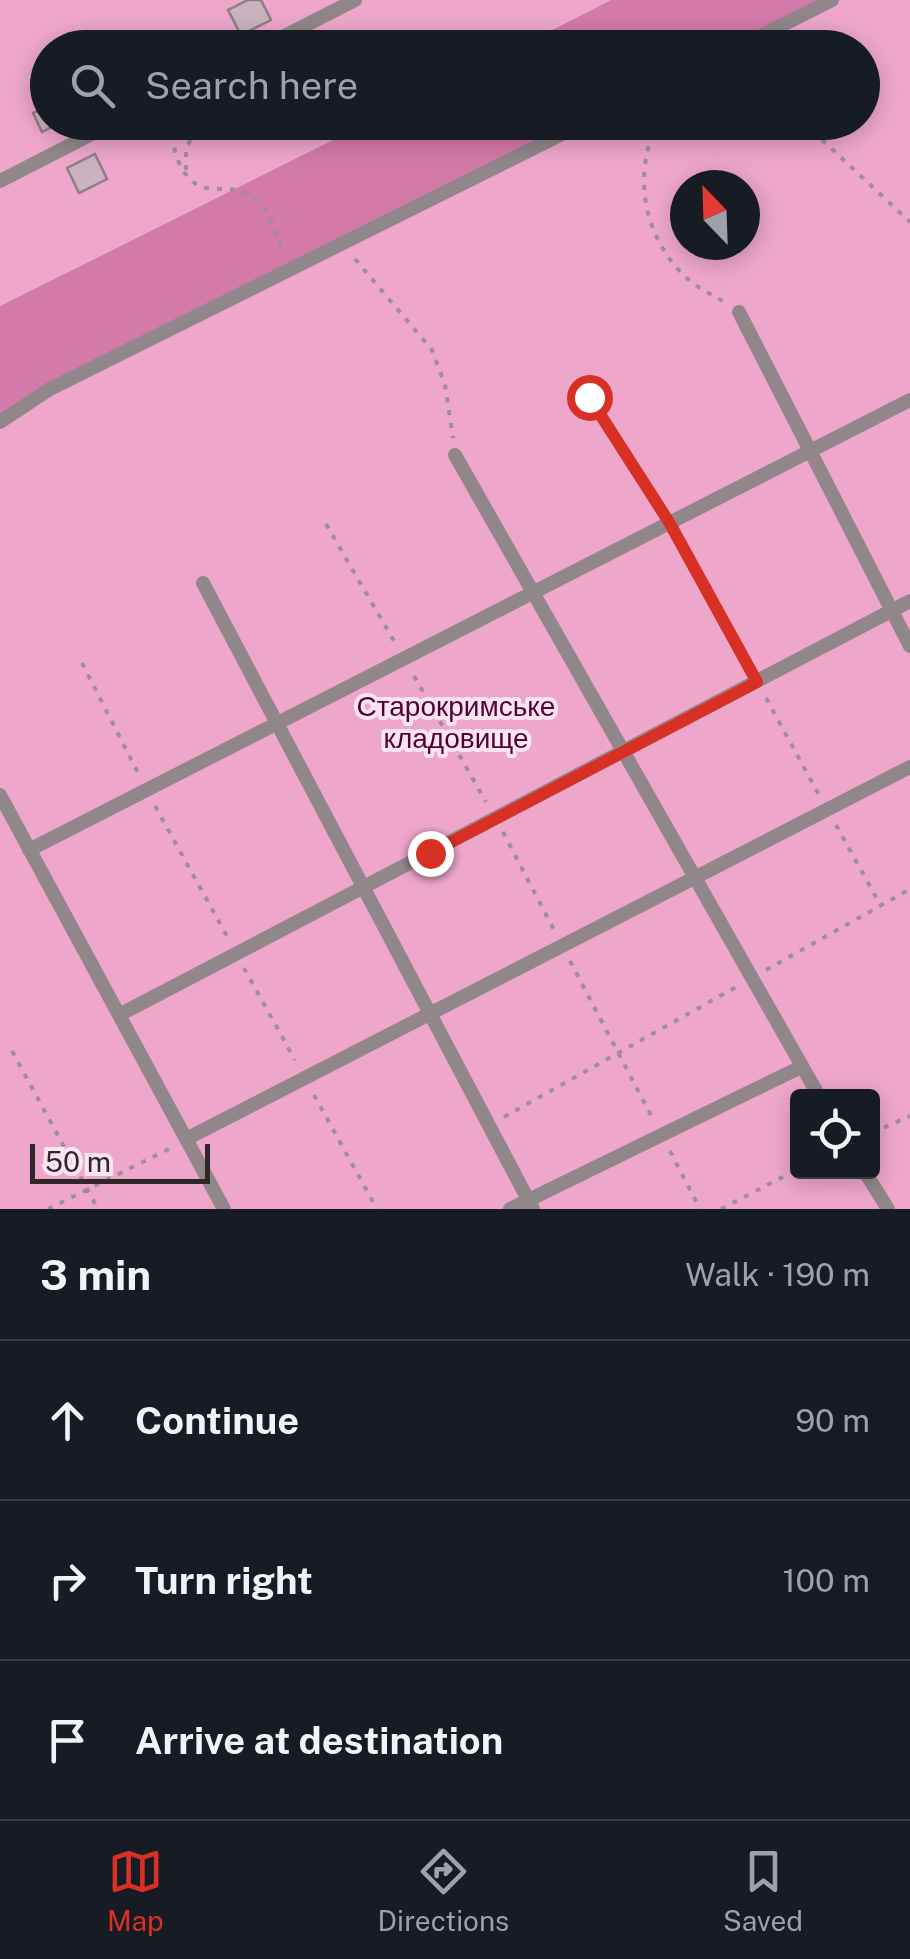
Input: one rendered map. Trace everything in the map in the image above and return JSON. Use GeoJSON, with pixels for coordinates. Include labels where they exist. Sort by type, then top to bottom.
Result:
{"type":"FeatureCollection","features":[{"type":"Feature","properties":{"kind":"lane"},"geometry":{"type":"LineString","coordinates":[[296,30],[355,0]]}},
{"type":"Feature","properties":{"kind":"lane"},"geometry":{"type":"LineString","coordinates":[[773,30],[832,0]]}},
{"type":"Feature","properties":{"kind":"lane"},"geometry":{"type":"LineString","coordinates":[[0,181],[80,140]]}},
{"type":"Feature","properties":{"kind":"lane"},"geometry":{"type":"LineString","coordinates":[[0,422],[50,390],[550,140]]}},
{"type":"Feature","properties":{"kind":"lane"},"geometry":{"type":"LineString","coordinates":[[739,312],[910,646]]}},
{"type":"Feature","properties":{"kind":"lane"},"geometry":{"type":"LineString","coordinates":[[29,850],[910,400]]}},
{"type":"Feature","properties":{"kind":"lane"},"geometry":{"type":"LineString","coordinates":[[456,455],[816,1089]]}},
{"type":"Feature","properties":{"kind":"lane"},"geometry":{"type":"LineString","coordinates":[[202,583],[531,1205]]}},
{"type":"Feature","properties":{"kind":"lane"},"geometry":{"type":"LineString","coordinates":[[119,1016],[910,602]]}},
{"type":"Feature","properties":{"kind":"lane"},"geometry":{"type":"LineString","coordinates":[[186,1140],[910,767]]}},
{"type":"Feature","properties":{"kind":"lane"},"geometry":{"type":"LineString","coordinates":[[0,795],[224,1209]]}},
{"type":"Feature","properties":{"kind":"lane"},"geometry":{"type":"LineString","coordinates":[[510,1209],[531,1205],[801,1066]]}},
{"type":"Feature","properties":{"kind":"lane"},"geometry":{"type":"LineString","coordinates":[[869,1179],[888,1209]]}},
{"type":"Feature","properties":{"kind":"path"},"geometry":{"type":"LineString","coordinates":[[174,140],[175,154],[186,175],[202,188],[243,190],[266,209],[279,238],[286,272]]}},
{"type":"Feature","properties":{"kind":"path"},"geometry":{"type":"LineString","coordinates":[[186,175],[186,149],[190,140]]}},
{"type":"Feature","properties":{"kind":"path"},"geometry":{"type":"LineString","coordinates":[[649,140],[643,173],[648,218],[663,249],[691,282],[739,312]]}},
{"type":"Feature","properties":{"kind":"path"},"geometry":{"type":"LineString","coordinates":[[823,140],[910,222]]}},
{"type":"Feature","properties":{"kind":"path"},"geometry":{"type":"LineString","coordinates":[[341,245],[432,350],[445,385],[456,455]]}},
{"type":"Feature","properties":{"kind":"path"},"geometry":{"type":"LineString","coordinates":[[589,397],[669,522],[880,906]]}},
{"type":"Feature","properties":{"kind":"path"},"geometry":{"type":"LineString","coordinates":[[326,524],[496,818],[700,1209]]}},
{"type":"Feature","properties":{"kind":"path"},"geometry":{"type":"LineString","coordinates":[[82,662],[146,790],[377,1209]]}},
{"type":"Feature","properties":{"kind":"path"},"geometry":{"type":"LineString","coordinates":[[489,1125],[910,889]]}},
{"type":"Feature","properties":{"kind":"path"},"geometry":{"type":"LineString","coordinates":[[12,1051],[98,1209]]}},
{"type":"Feature","properties":{"kind":"path"},"geometry":{"type":"LineString","coordinates":[[880,1129],[910,1116]]}},
{"type":"Feature","properties":{"kind":"path"},"geometry":{"type":"LineString","coordinates":[[48,1209],[186,1140]]}},
{"type":"Feature","properties":{"kind":"path"},"geometry":{"type":"LineString","coordinates":[[720,1209],[790,1174]]}},
{"type":"Feature","properties":{"kind":"green space"},"geometry":{"type":"Polygon","coordinates":[[[0,0],[611,0],[550,30],[30,30],[30,140],[333,140],[0,306],[0,0]]]}},
{"type":"Feature","properties":{"kind":"green space","name":"Старокримське кладовище"},"geometry":{"type":"Polygon","coordinates":[[[832,0],[910,0],[910,1209],[0,1209],[0,422],[553,140],[880,140],[880,30],[771,30],[832,0]]]}},
{"type":"Feature","properties":{"kind":"shaded area"},"geometry":{"type":"Polygon","coordinates":[[[611,0],[832,0],[771,30],[552,30],[611,0]]]}},
{"type":"Feature","properties":{"kind":"shaded area"},"geometry":{"type":"Polygon","coordinates":[[[333,140],[553,140],[0,422],[0,306],[333,140]]]}},
{"type":"Feature","properties":{"kind":"building"},"geometry":{"type":"Polygon","coordinates":[[[248,0],[261,0],[271,20],[251,30],[238,30],[228,10],[248,0]]]}},
{"type":"Feature","properties":{"kind":"building"},"geometry":{"type":"Polygon","coordinates":[[[95,154],[107,179],[79,193],[67,168],[95,154]]]}},
{"type":"Feature","properties":{"kind":"route"},"geometry":{"type":"LineString","coordinates":[[430,853],[757,682],[669,522],[589,397]]}}]}
